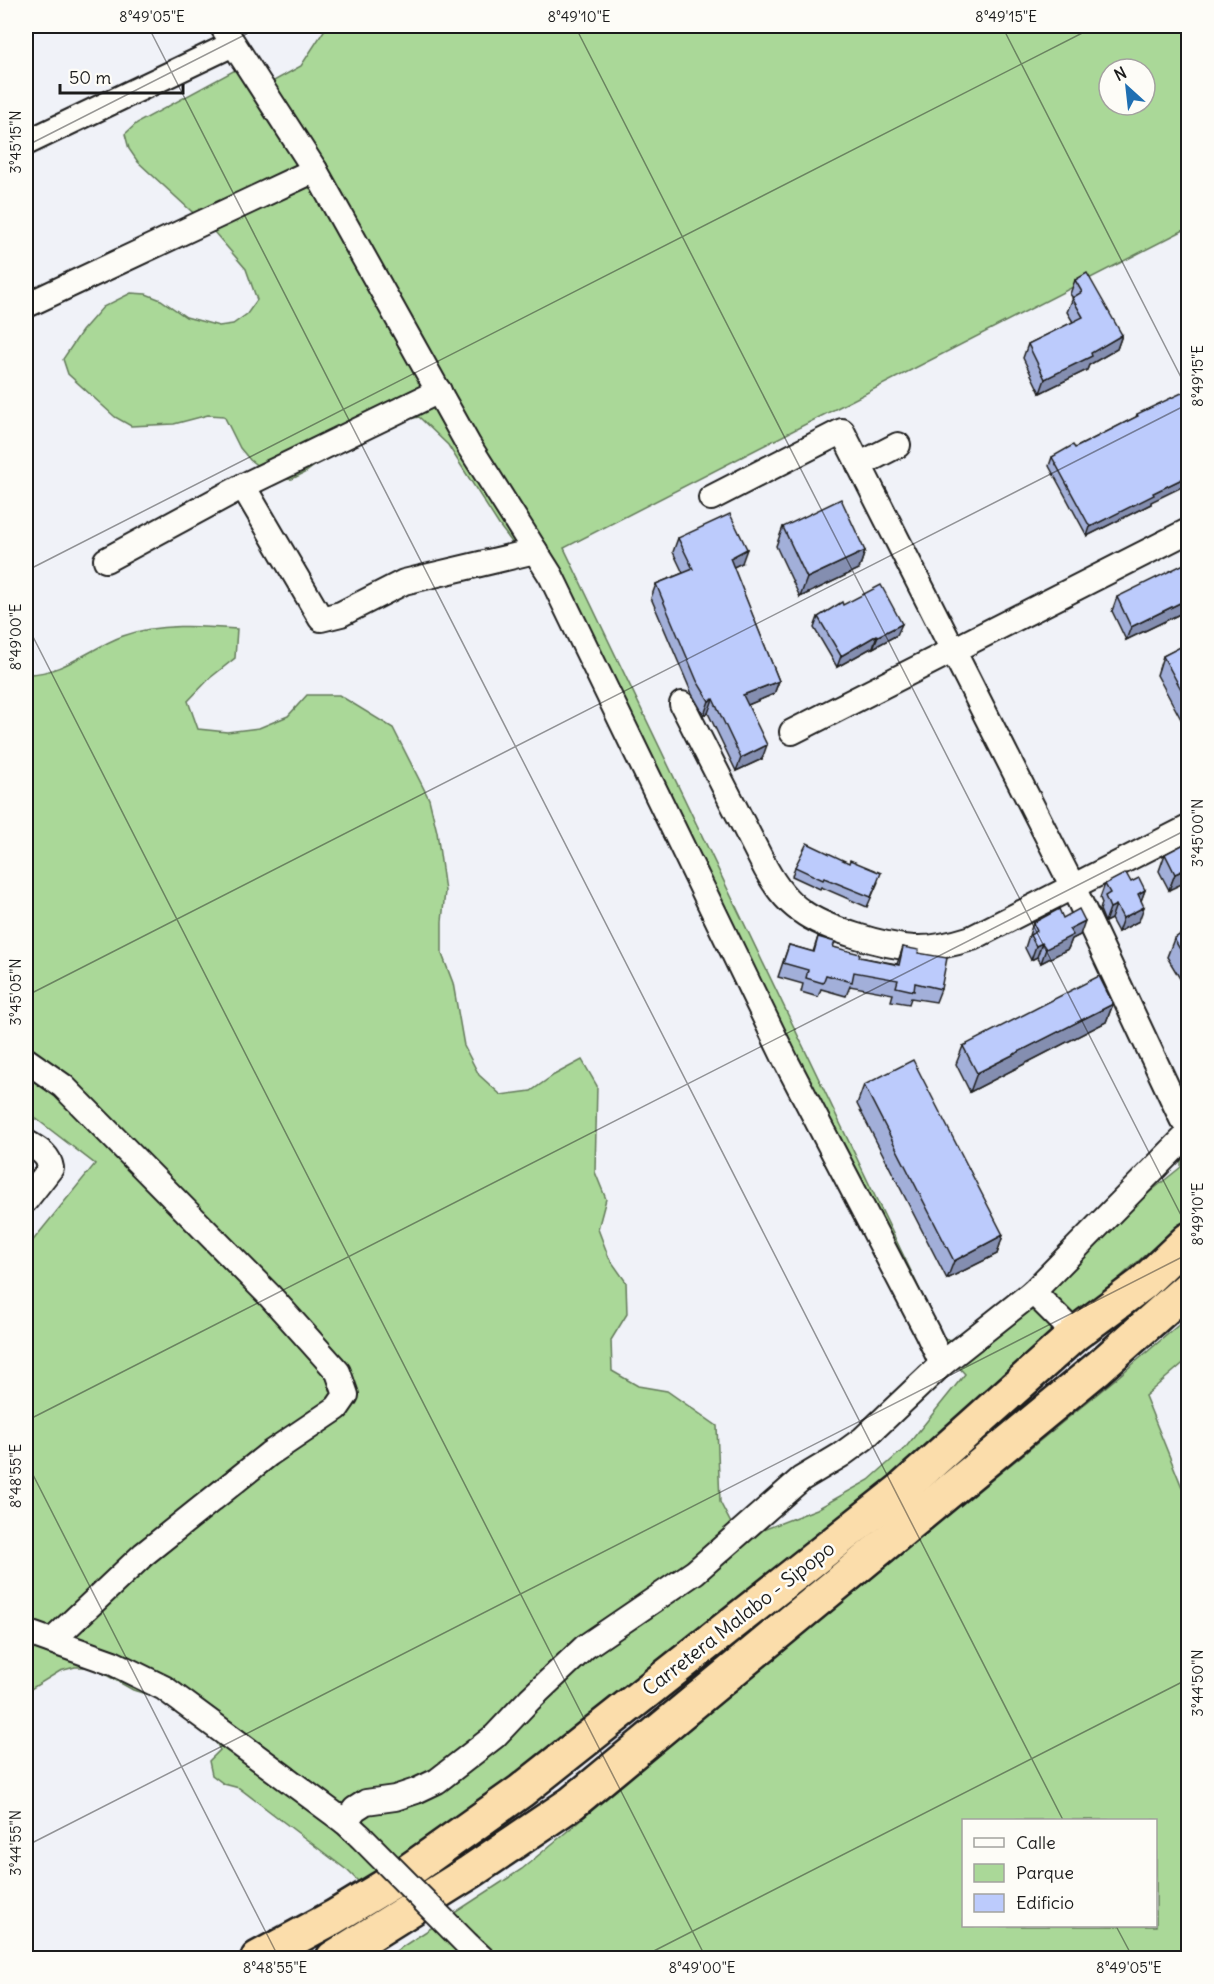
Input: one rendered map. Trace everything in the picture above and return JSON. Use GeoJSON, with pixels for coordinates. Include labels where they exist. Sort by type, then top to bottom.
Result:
{"type":"FeatureCollection","features":[{"type":"Feature","properties":{"kind":"highway","name":"Carretera Malabo - Sipopo"},"geometry":{"type":"LineString","coordinates":[[258,1959],[400,1877],[521,1791],[900,1490],[1075,1334],[1142,1284],[1188,1240]]}},
{"type":"Feature","properties":{"kind":"highway","name":"Carretera Malabo - Sipopo"},"geometry":{"type":"LineString","coordinates":[[333,1959],[470,1872],[572,1803],[1098,1368],[1188,1288]]}},
{"type":"Feature","properties":{"kind":"street"},"geometry":{"type":"LineString","coordinates":[[26,143],[227,35],[315,170],[438,391],[556,587],[786,1061],[942,1364]]}},
{"type":"Feature","properties":{"kind":"street"},"geometry":{"type":"LineString","coordinates":[[27,305],[315,170]]}},
{"type":"Feature","properties":{"kind":"street"},"geometry":{"type":"LineString","coordinates":[[106,560],[243,486],[438,391]]}},
{"type":"Feature","properties":{"kind":"street"},"geometry":{"type":"LineString","coordinates":[[711,498],[842,431],[1072,887],[1182,1119],[1188,1127]]}},
{"type":"Feature","properties":{"kind":"street"},"geometry":{"type":"LineString","coordinates":[[859,465],[898,445]]}},
{"type":"Feature","properties":{"kind":"street"},"geometry":{"type":"LineString","coordinates":[[243,486],[321,619],[341,614],[404,582],[535,551]]}},
{"type":"Feature","properties":{"kind":"street"},"geometry":{"type":"LineString","coordinates":[[792,731],[1188,531]]}},
{"type":"Feature","properties":{"kind":"street"},"geometry":{"type":"LineString","coordinates":[[682,704],[776,885],[789,902],[802,913],[822,922],[852,934],[894,945],[914,948],[936,947],[972,938],[1188,828]]}},
{"type":"Feature","properties":{"kind":"street"},"geometry":{"type":"LineString","coordinates":[[26,1060],[63,1086],[270,1296],[338,1372],[346,1395],[337,1408],[269,1454],[144,1554],[52,1641]]}},
{"type":"Feature","properties":{"kind":"street"},"geometry":{"type":"LineString","coordinates":[[352,1829],[355,1809],[366,1802],[395,1798],[437,1781],[508,1724],[530,1699],[585,1647],[695,1572],[801,1479],[841,1455],[862,1439],[942,1364],[1033,1292],[1188,1134]]}},
{"type":"Feature","properties":{"kind":"street"},"geometry":{"type":"LineString","coordinates":[[26,1142],[45,1155],[50,1161],[51,1168],[26,1200]]}},
{"type":"Feature","properties":{"kind":"street"},"geometry":{"type":"LineString","coordinates":[[1033,1292],[1075,1334]]}},
{"type":"Feature","properties":{"kind":"street"},"geometry":{"type":"LineString","coordinates":[[26,1632],[113,1663],[164,1688],[352,1829],[475,1952]]}},
{"type":"Feature","properties":{"kind":"green space"},"geometry":{"type":"Polygon","coordinates":[[[327,26],[1188,26],[1188,228],[564,548],[944,1340],[968,1338],[1181,1167],[1182,1119],[1188,1120],[1188,1217],[889,1486],[383,1906],[348,1871],[239,1788],[224,1784],[212,1775],[209,1761],[220,1750],[212,1735],[162,1699],[133,1690],[92,1667],[75,1667],[60,1671],[26,1692],[26,1249],[95,1164],[26,1111],[26,674],[64,666],[111,641],[136,632],[180,626],[237,629],[235,658],[210,678],[188,701],[198,729],[227,732],[259,728],[288,716],[307,695],[339,695],[393,728],[429,799],[437,832],[445,891],[442,954],[453,983],[464,1046],[479,1075],[501,1095],[531,1091],[582,1060],[597,1086],[595,1172],[606,1199],[598,1229],[609,1258],[626,1282],[627,1314],[611,1340],[612,1371],[638,1386],[667,1391],[717,1426],[720,1502],[733,1527],[763,1530],[817,1509],[869,1480],[906,1447],[965,1374],[913,1318],[545,586],[499,525],[448,445],[419,417],[366,427],[306,472],[292,479],[276,480],[250,460],[240,448],[224,416],[208,415],[174,424],[131,426],[115,417],[68,374],[63,359],[82,331],[103,307],[131,293],[146,294],[161,300],[186,317],[219,326],[233,324],[247,314],[257,300],[246,269],[215,233],[138,162],[129,149],[125,134],[137,123],[237,69],[274,81],[301,66],[327,26]]]}},
{"type":"Feature","properties":{"kind":"green space"},"geometry":{"type":"Polygon","coordinates":[[[1188,1317],[1188,1359],[1145,1396],[1188,1502],[1188,1958],[385,1958],[522,1869],[1188,1317]]]}},
{"type":"Feature","properties":{"kind":"building"},"geometry":{"type":"Polygon","coordinates":[[[1087,273],[1122,335],[1091,353],[1092,356],[1045,379],[1028,344],[1083,317],[1072,298],[1082,292],[1075,280],[1087,273]]]}},
{"type":"Feature","properties":{"kind":"building"},"geometry":{"type":"Polygon","coordinates":[[[1188,390],[1188,476],[1090,527],[1052,457],[1073,445],[1075,448],[1138,416],[1137,414],[1188,390]]]}},
{"type":"Feature","properties":{"kind":"building"},"geometry":{"type":"Polygon","coordinates":[[[841,499],[865,551],[807,578],[783,527],[841,499]]]}},
{"type":"Feature","properties":{"kind":"building"},"geometry":{"type":"Polygon","coordinates":[[[730,514],[747,549],[730,558],[779,681],[743,695],[767,745],[741,758],[713,699],[709,701],[697,681],[656,584],[693,569],[678,538],[730,514]]]}},
{"type":"Feature","properties":{"kind":"building"},"geometry":{"type":"Polygon","coordinates":[[[1184,564],[1188,574],[1188,599],[1131,627],[1117,597],[1184,564]]]}},
{"type":"Feature","properties":{"kind":"building"},"geometry":{"type":"Polygon","coordinates":[[[881,585],[902,624],[877,635],[841,656],[818,617],[842,602],[843,605],[881,585]]]}},
{"type":"Feature","properties":{"kind":"building"},"geometry":{"type":"Polygon","coordinates":[[[1188,643],[1188,702],[1163,656],[1188,643]]]}},
{"type":"Feature","properties":{"kind":"building"},"geometry":{"type":"Polygon","coordinates":[[[1188,842],[1188,868],[1175,874],[1165,854],[1188,842]]]}},
{"type":"Feature","properties":{"kind":"building"},"geometry":{"type":"Polygon","coordinates":[[[807,843],[849,863],[850,860],[881,873],[871,897],[824,878],[823,880],[795,867],[807,843]]]}},
{"type":"Feature","properties":{"kind":"building"},"geometry":{"type":"Polygon","coordinates":[[[1126,873],[1131,882],[1139,878],[1145,890],[1138,894],[1144,907],[1123,918],[1116,905],[1110,908],[1105,896],[1110,893],[1105,884],[1126,873]]]}},
{"type":"Feature","properties":{"kind":"building"},"geometry":{"type":"Polygon","coordinates":[[[1059,909],[1063,918],[1079,909],[1085,921],[1069,929],[1073,935],[1046,949],[1042,943],[1036,946],[1030,935],[1037,931],[1033,923],[1059,909]]]}},
{"type":"Feature","properties":{"kind":"building"},"geometry":{"type":"Polygon","coordinates":[[[1188,929],[1188,963],[1174,939],[1188,929]]]}},
{"type":"Feature","properties":{"kind":"building"},"geometry":{"type":"Polygon","coordinates":[[[818,937],[835,942],[833,947],[860,954],[859,957],[899,965],[903,947],[919,950],[918,953],[947,958],[941,989],[915,983],[914,991],[896,987],[898,980],[854,972],[852,982],[826,975],[823,983],[806,978],[808,970],[783,963],[789,945],[814,952],[818,937]]]}},
{"type":"Feature","properties":{"kind":"building"},"geometry":{"type":"Polygon","coordinates":[[[1099,976],[1113,1004],[977,1073],[963,1046],[1099,976]]]}},
{"type":"Feature","properties":{"kind":"building"},"geometry":{"type":"Polygon","coordinates":[[[913,1060],[1003,1235],[954,1261],[864,1085],[913,1060]]]}}]}
